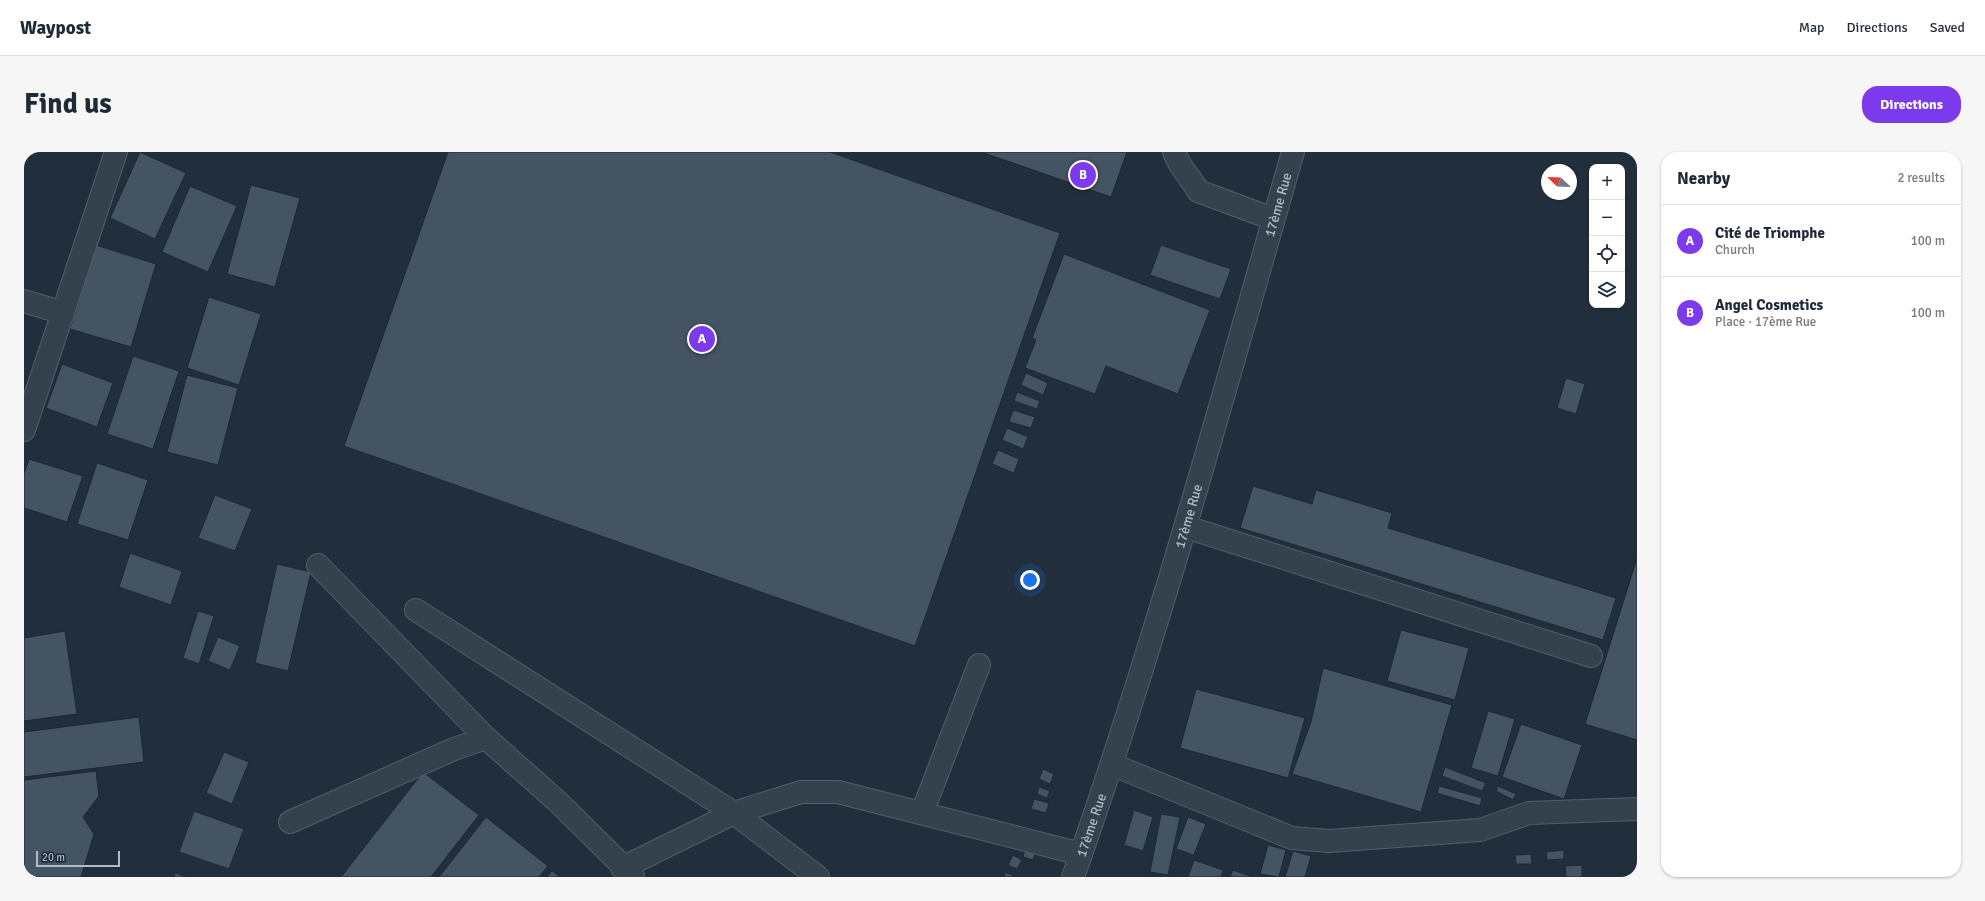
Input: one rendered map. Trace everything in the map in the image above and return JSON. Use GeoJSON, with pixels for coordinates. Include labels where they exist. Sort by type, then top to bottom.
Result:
{"type":"FeatureCollection","features":[{"type":"Feature","properties":{"kind":"street"},"geometry":{"type":"LineString","coordinates":[[24,430],[116,152]]}},
{"type":"Feature","properties":{"kind":"street"},"geometry":{"type":"LineString","coordinates":[[1174,152],[1177,162],[1191,179],[1198,191],[1273,220]]}},
{"type":"Feature","properties":{"kind":"street","name":"17ème Rue"},"geometry":{"type":"LineString","coordinates":[[1073,877],[1113,765],[1186,527],[1293,152]]}},
{"type":"Feature","properties":{"kind":"street"},"geometry":{"type":"LineString","coordinates":[[24,301],[63,313]]}},
{"type":"Feature","properties":{"kind":"street"},"geometry":{"type":"LineString","coordinates":[[1186,527],[1591,656]]}},
{"type":"Feature","properties":{"kind":"street"},"geometry":{"type":"LineString","coordinates":[[318,565],[486,738],[558,802],[628,872],[734,813],[801,792],[838,792],[1081,854]]}},
{"type":"Feature","properties":{"kind":"street"},"geometry":{"type":"LineString","coordinates":[[416,610],[734,813],[818,877]]}},
{"type":"Feature","properties":{"kind":"street"},"geometry":{"type":"LineString","coordinates":[[922,813],[979,666]]}},
{"type":"Feature","properties":{"kind":"street"},"geometry":{"type":"LineString","coordinates":[[290,822],[454,749],[486,738]]}},
{"type":"Feature","properties":{"kind":"street"},"geometry":{"type":"LineString","coordinates":[[1113,765],[1292,838],[1329,841],[1480,830],[1529,813],[1637,809]]}},
{"type":"Feature","properties":{"kind":"building"},"geometry":{"type":"Polygon","coordinates":[[[140,152],[186,173],[155,239],[110,218],[140,152]]]}},
{"type":"Feature","properties":{"kind":"building"},"geometry":{"type":"Polygon","coordinates":[[[448,152],[830,152],[1060,233],[915,646],[344,446],[448,152]]]}},
{"type":"Feature","properties":{"kind":"building"},"geometry":{"type":"Polygon","coordinates":[[[981,152],[1127,152],[1111,197],[981,152]]]}},
{"type":"Feature","properties":{"kind":"building"},"geometry":{"type":"Polygon","coordinates":[[[251,185],[300,198],[275,287],[227,274],[251,185]]]}},
{"type":"Feature","properties":{"kind":"building"},"geometry":{"type":"Polygon","coordinates":[[[190,186],[237,206],[208,272],[162,252],[190,186]]]}},
{"type":"Feature","properties":{"kind":"building"},"geometry":{"type":"Polygon","coordinates":[[[96,245],[156,264],[131,347],[70,329],[96,245]]]}},
{"type":"Feature","properties":{"kind":"building"},"geometry":{"type":"Polygon","coordinates":[[[1161,245],[1231,269],[1220,299],[1150,275],[1161,245]]]}},
{"type":"Feature","properties":{"kind":"building"},"geometry":{"type":"Polygon","coordinates":[[[1064,254],[1210,310],[1178,394],[1106,366],[1095,394],[1025,368],[1036,340],[1032,338],[1064,254]]]}},
{"type":"Feature","properties":{"kind":"building"},"geometry":{"type":"Polygon","coordinates":[[[209,297],[261,314],[239,385],[187,368],[209,297]]]}},
{"type":"Feature","properties":{"kind":"building"},"geometry":{"type":"Polygon","coordinates":[[[133,356],[179,371],[153,449],[107,434],[133,356]]]}},
{"type":"Feature","properties":{"kind":"building"},"geometry":{"type":"Polygon","coordinates":[[[62,364],[113,383],[97,427],[46,408],[62,364]]]}},
{"type":"Feature","properties":{"kind":"building"},"geometry":{"type":"Polygon","coordinates":[[[1026,373],[1048,383],[1043,395],[1021,385],[1026,373]]]}},
{"type":"Feature","properties":{"kind":"building"},"geometry":{"type":"Polygon","coordinates":[[[187,375],[238,388],[218,465],[167,452],[187,375]]]}},
{"type":"Feature","properties":{"kind":"building"},"geometry":{"type":"Polygon","coordinates":[[[1566,378],[1585,384],[1576,414],[1557,408],[1566,378]]]}},
{"type":"Feature","properties":{"kind":"building"},"geometry":{"type":"Polygon","coordinates":[[[1017,392],[1040,401],[1037,409],[1014,401],[1017,392]]]}},
{"type":"Feature","properties":{"kind":"building"},"geometry":{"type":"Polygon","coordinates":[[[1013,410],[1035,417],[1031,428],[1009,422],[1013,410]]]}},
{"type":"Feature","properties":{"kind":"building"},"geometry":{"type":"Polygon","coordinates":[[[1007,428],[1028,437],[1023,449],[1002,440],[1007,428]]]}},
{"type":"Feature","properties":{"kind":"building"},"geometry":{"type":"Polygon","coordinates":[[[998,450],[1019,459],[1014,473],[992,464],[998,450]]]}},
{"type":"Feature","properties":{"kind":"building"},"geometry":{"type":"Polygon","coordinates":[[[29,459],[83,476],[67,522],[24,508],[24,474],[29,459]]]}},
{"type":"Feature","properties":{"kind":"building"},"geometry":{"type":"Polygon","coordinates":[[[97,463],[148,480],[128,540],[77,524],[97,463]]]}},
{"type":"Feature","properties":{"kind":"building"},"geometry":{"type":"Polygon","coordinates":[[[1253,486],[1312,504],[1316,490],[1392,513],[1388,528],[1616,598],[1603,640],[1240,528],[1253,486]]]}},
{"type":"Feature","properties":{"kind":"building"},"geometry":{"type":"Polygon","coordinates":[[[215,495],[252,509],[235,551],[198,538],[215,495]]]}},
{"type":"Feature","properties":{"kind":"building"},"geometry":{"type":"Polygon","coordinates":[[[130,553],[182,571],[171,605],[119,587],[130,553]]]}},
{"type":"Feature","properties":{"kind":"building"},"geometry":{"type":"Polygon","coordinates":[[[1637,558],[1637,740],[1585,724],[1637,558]]]}},
{"type":"Feature","properties":{"kind":"building"},"geometry":{"type":"Polygon","coordinates":[[[277,564],[311,572],[288,671],[255,663],[277,564]]]}},
{"type":"Feature","properties":{"kind":"building"},"geometry":{"type":"Polygon","coordinates":[[[198,611],[214,616],[199,664],[183,658],[198,611]]]}},
{"type":"Feature","properties":{"kind":"building"},"geometry":{"type":"Polygon","coordinates":[[[1401,630],[1469,648],[1455,700],[1387,681],[1401,630]]]}},
{"type":"Feature","properties":{"kind":"building"},"geometry":{"type":"Polygon","coordinates":[[[65,631],[77,714],[24,721],[24,638],[65,631]]]}},
{"type":"Feature","properties":{"kind":"building"},"geometry":{"type":"Polygon","coordinates":[[[218,637],[240,646],[230,670],[208,661],[218,637]]]}},
{"type":"Feature","properties":{"kind":"building"},"geometry":{"type":"Polygon","coordinates":[[[1323,668],[1452,705],[1421,812],[1292,774],[1311,722],[1323,668]]]}},
{"type":"Feature","properties":{"kind":"building"},"geometry":{"type":"Polygon","coordinates":[[[1196,689],[1305,718],[1288,778],[1180,748],[1196,689]]]}},
{"type":"Feature","properties":{"kind":"building"},"geometry":{"type":"Polygon","coordinates":[[[1488,711],[1515,719],[1498,776],[1471,768],[1488,711]]]}},
{"type":"Feature","properties":{"kind":"building"},"geometry":{"type":"Polygon","coordinates":[[[139,717],[144,762],[24,777],[24,732],[139,717]]]}},
{"type":"Feature","properties":{"kind":"building"},"geometry":{"type":"Polygon","coordinates":[[[1521,724],[1582,745],[1564,799],[1502,777],[1521,724]]]}},
{"type":"Feature","properties":{"kind":"building"},"geometry":{"type":"Polygon","coordinates":[[[224,752],[249,762],[232,804],[206,793],[224,752]]]}},
{"type":"Feature","properties":{"kind":"building"},"geometry":{"type":"Polygon","coordinates":[[[1445,767],[1486,783],[1482,791],[1442,776],[1445,767]]]}},
{"type":"Feature","properties":{"kind":"building"},"geometry":{"type":"Polygon","coordinates":[[[1043,769],[1054,774],[1050,784],[1039,779],[1043,769]]]}},
{"type":"Feature","properties":{"kind":"building"},"geometry":{"type":"Polygon","coordinates":[[[96,771],[99,796],[83,817],[94,834],[81,877],[24,877],[24,780],[96,771]]]}},
{"type":"Feature","properties":{"kind":"building"},"geometry":{"type":"Polygon","coordinates":[[[423,772],[479,815],[431,877],[341,877],[423,772]]]}},
{"type":"Feature","properties":{"kind":"building"},"geometry":{"type":"Polygon","coordinates":[[[1439,786],[1482,798],[1480,806],[1437,793],[1439,786]]]}},
{"type":"Feature","properties":{"kind":"building"},"geometry":{"type":"Polygon","coordinates":[[[1498,786],[1516,794],[1513,800],[1496,791],[1498,786]]]}},
{"type":"Feature","properties":{"kind":"building"},"geometry":{"type":"Polygon","coordinates":[[[1039,787],[1050,791],[1047,798],[1037,794],[1039,787]]]}},
{"type":"Feature","properties":{"kind":"building"},"geometry":{"type":"Polygon","coordinates":[[[1034,799],[1049,803],[1046,813],[1031,809],[1034,799]]]}},
{"type":"Feature","properties":{"kind":"building"},"geometry":{"type":"Polygon","coordinates":[[[1134,810],[1153,817],[1143,851],[1124,845],[1134,810]]]}},
{"type":"Feature","properties":{"kind":"building"},"geometry":{"type":"Polygon","coordinates":[[[194,811],[244,829],[229,869],[179,852],[194,811]]]}},
{"type":"Feature","properties":{"kind":"building"},"geometry":{"type":"Polygon","coordinates":[[[1161,814],[1180,817],[1168,875],[1150,872],[1161,814]]]}},
{"type":"Feature","properties":{"kind":"building"},"geometry":{"type":"Polygon","coordinates":[[[486,817],[548,866],[539,877],[439,877],[486,817]]]}},
{"type":"Feature","properties":{"kind":"building"},"geometry":{"type":"Polygon","coordinates":[[[1188,817],[1206,824],[1194,855],[1176,849],[1188,817]]]}},
{"type":"Feature","properties":{"kind":"building"},"geometry":{"type":"Polygon","coordinates":[[[1026,845],[1037,848],[1033,860],[1023,857],[1026,845]]]}},
{"type":"Feature","properties":{"kind":"building"},"geometry":{"type":"Polygon","coordinates":[[[1268,845],[1286,850],[1279,877],[1260,874],[1268,845]]]}},
{"type":"Feature","properties":{"kind":"building"},"geometry":{"type":"Polygon","coordinates":[[[1564,850],[1564,859],[1547,860],[1546,852],[1564,850]]]}},
{"type":"Feature","properties":{"kind":"building"},"geometry":{"type":"Polygon","coordinates":[[[1293,851],[1311,856],[1305,877],[1285,877],[1293,851]]]}},
{"type":"Feature","properties":{"kind":"building"},"geometry":{"type":"Polygon","coordinates":[[[1531,854],[1532,864],[1516,864],[1515,855],[1531,854]]]}},
{"type":"Feature","properties":{"kind":"building"},"geometry":{"type":"Polygon","coordinates":[[[1013,855],[1022,860],[1017,869],[1008,865],[1013,855]]]}},
{"type":"Feature","properties":{"kind":"building"},"geometry":{"type":"Polygon","coordinates":[[[1194,860],[1223,870],[1221,877],[1188,877],[1194,860]]]}},
{"type":"Feature","properties":{"kind":"building"},"geometry":{"type":"Polygon","coordinates":[[[1582,865],[1582,877],[1566,877],[1565,866],[1582,865]]]}},
{"type":"Feature","properties":{"kind":"building"},"geometry":{"type":"Polygon","coordinates":[[[1233,870],[1253,877],[1230,877],[1233,870]]]}},
{"type":"Feature","properties":{"kind":"building"},"geometry":{"type":"Polygon","coordinates":[[[552,871],[560,877],[547,877],[552,871]]]}},
{"type":"Feature","properties":{"kind":"building"},"geometry":{"type":"Polygon","coordinates":[[[1005,872],[1014,876],[1004,877],[1005,872]]]}},
{"type":"Feature","properties":{"kind":"building"},"geometry":{"type":"Polygon","coordinates":[[[175,873],[188,877],[174,877],[175,873]]]}},
{"type":"Feature","properties":{"kind":"place","name":"Angel Cosmetics"},"geometry":{"type":"Point","coordinates":[1083,175]}},
{"type":"Feature","properties":{"kind":"place","name":"Cité de Triomphe"},"geometry":{"type":"Point","coordinates":[702,339]}}]}
